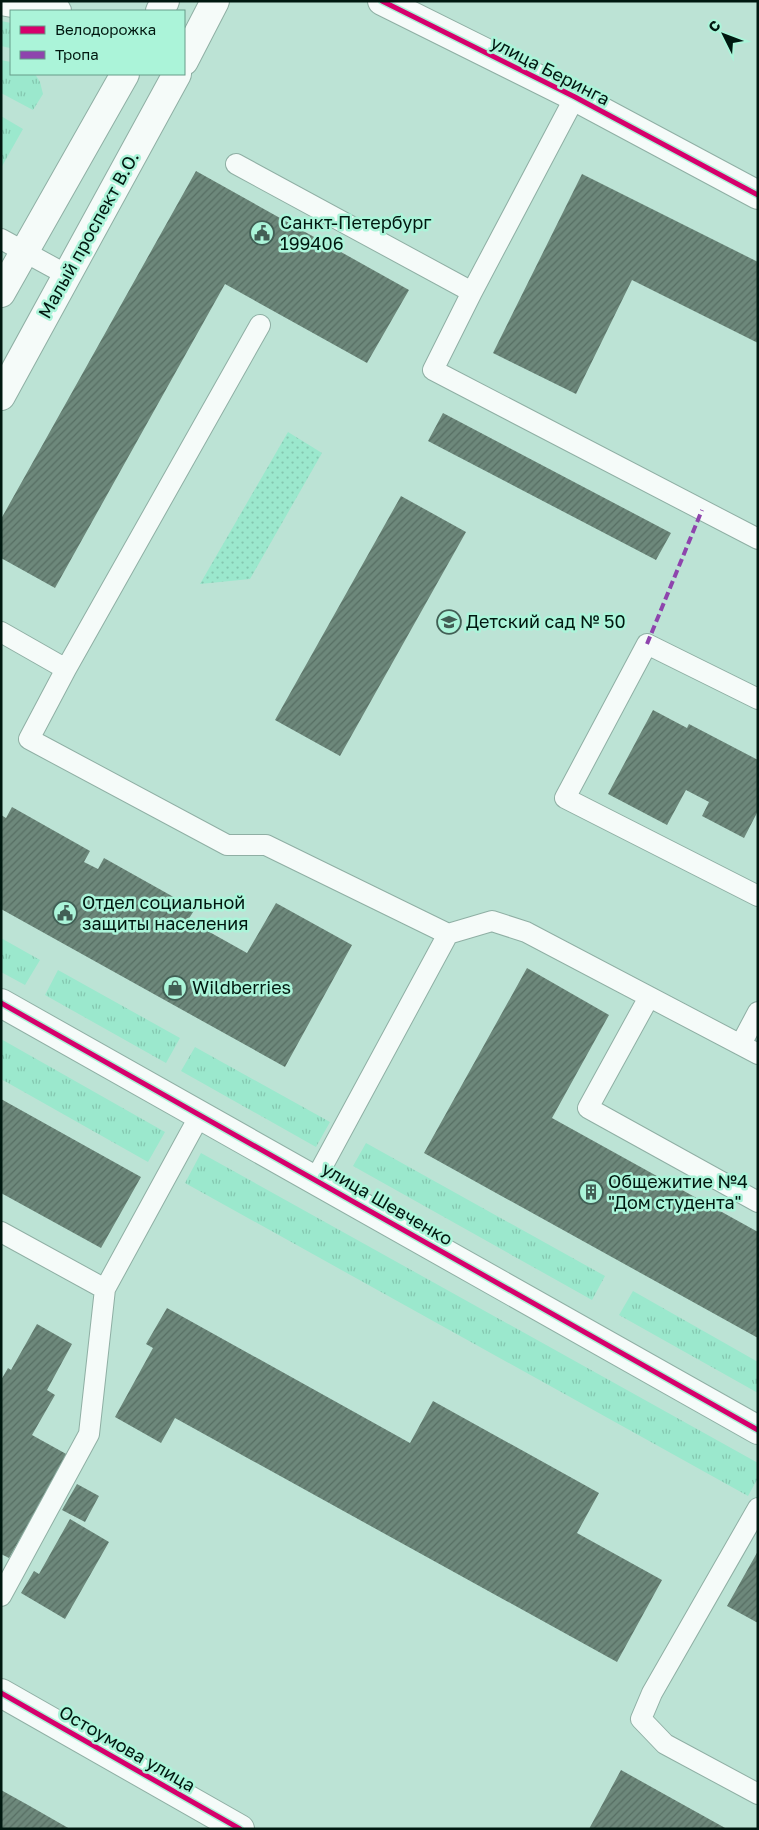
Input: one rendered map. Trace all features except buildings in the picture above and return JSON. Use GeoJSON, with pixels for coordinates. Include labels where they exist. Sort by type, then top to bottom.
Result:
{"type":"FeatureCollection","features":[{"type":"Feature","properties":{"kind":"street"},"geometry":{"type":"LineString","coordinates":[[167,10],[179,1]]}},
{"type":"Feature","properties":{"kind":"street"},"geometry":{"type":"LineString","coordinates":[[185,59],[215,1]]}},
{"type":"Feature","properties":{"kind":"street"},"geometry":{"type":"LineString","coordinates":[[1,2],[51,10]]}},
{"type":"Feature","properties":{"kind":"street","name":"улица Беринга"},"geometry":{"type":"LineString","coordinates":[[388,3],[575,97],[758,195]]}},
{"type":"Feature","properties":{"kind":"street"},"geometry":{"type":"LineString","coordinates":[[1,294],[13,246],[124,75]]}},
{"type":"Feature","properties":{"kind":"street","name":"Малый проспект В.О."},"geometry":{"type":"LineString","coordinates":[[1,396],[176,75]]}},
{"type":"Feature","properties":{"kind":"street","name":"улица Шевченко"},"geometry":{"type":"LineString","coordinates":[[1,1003],[758,1430]]}},
{"type":"Feature","properties":{"kind":"street","name":"Остоумова улица"},"geometry":{"type":"LineString","coordinates":[[1,1693],[240,1829]]}},
{"type":"Feature","properties":{"kind":"lane"},"geometry":{"type":"LineString","coordinates":[[575,97],[433,370],[758,539]]}},
{"type":"Feature","properties":{"kind":"lane"},"geometry":{"type":"LineString","coordinates":[[236,164],[472,292]]}},
{"type":"Feature","properties":{"kind":"lane"},"geometry":{"type":"LineString","coordinates":[[13,246],[67,275]]}},
{"type":"Feature","properties":{"kind":"lane"},"geometry":{"type":"LineString","coordinates":[[260,325],[66,669],[29,739],[226,845],[266,846],[448,934],[492,921],[526,932],[749,1049],[758,1012]]}},
{"type":"Feature","properties":{"kind":"lane"},"geometry":{"type":"LineString","coordinates":[[1,632],[66,669]]}},
{"type":"Feature","properties":{"kind":"lane"},"geometry":{"type":"LineString","coordinates":[[758,698],[647,644],[565,798],[758,896]]}},
{"type":"Feature","properties":{"kind":"lane"},"geometry":{"type":"LineString","coordinates":[[315,1180],[448,934]]}},
{"type":"Feature","properties":{"kind":"lane"},"geometry":{"type":"LineString","coordinates":[[649,997],[588,1108],[758,1202]]}},
{"type":"Feature","properties":{"kind":"lane"},"geometry":{"type":"LineString","coordinates":[[1,1596],[89,1434],[105,1289],[200,1115]]}},
{"type":"Feature","properties":{"kind":"lane"},"geometry":{"type":"LineString","coordinates":[[1,1232],[105,1289]]}},
{"type":"Feature","properties":{"kind":"lane"},"geometry":{"type":"LineString","coordinates":[[758,1508],[652,1693],[641,1719],[665,1744],[758,1794]]}},
{"type":"Feature","properties":{"kind":"green space"},"geometry":{"type":"Polygon","coordinates":[[[1,21],[10,23],[10,48],[1,46],[1,21]]]}},
{"type":"Feature","properties":{"kind":"green space"},"geometry":{"type":"Polygon","coordinates":[[[1,60],[10,62],[10,75],[36,75],[40,82],[43,94],[33,110],[1,93],[1,60]]]}},
{"type":"Feature","properties":{"kind":"green space"},"geometry":{"type":"Polygon","coordinates":[[[1,116],[23,129],[1,168],[1,116]]]}},
{"type":"Feature","properties":{"kind":"green space"},"geometry":{"type":"Polygon","coordinates":[[[288,432],[322,453],[250,579],[200,584],[288,432]]]}},
{"type":"Feature","properties":{"kind":"green space"},"geometry":{"type":"Polygon","coordinates":[[[1,938],[40,960],[25,985],[1,972],[1,938]]]}},
{"type":"Feature","properties":{"kind":"green space"},"geometry":{"type":"Polygon","coordinates":[[[58,970],[180,1038],[166,1063],[45,995],[58,970]]]}},
{"type":"Feature","properties":{"kind":"green space"},"geometry":{"type":"Polygon","coordinates":[[[1,1039],[165,1132],[148,1162],[1,1079],[1,1039]]]}},
{"type":"Feature","properties":{"kind":"green space"},"geometry":{"type":"Polygon","coordinates":[[[195,1047],[330,1122],[316,1147],[181,1071],[195,1047]]]}},
{"type":"Feature","properties":{"kind":"green space"},"geometry":{"type":"Polygon","coordinates":[[[366,1143],[605,1276],[592,1300],[353,1166],[366,1143]]]}},
{"type":"Feature","properties":{"kind":"green space"},"geometry":{"type":"Polygon","coordinates":[[[201,1153],[758,1463],[758,1478],[748,1496],[185,1183],[201,1153]]]}},
{"type":"Feature","properties":{"kind":"green space"},"geometry":{"type":"Polygon","coordinates":[[[633,1291],[758,1362],[758,1393],[619,1315],[633,1291]]]}},
{"type":"Feature","properties":{"kind":"marked path"},"geometry":{"type":"LineString","coordinates":[[647,644],[702,510]]}},
{"type":"Feature","properties":{"kind":"cycle path"},"geometry":{"type":"LineString","coordinates":[[382,1],[575,97],[758,195]]}},
{"type":"Feature","properties":{"kind":"cycle path"},"geometry":{"type":"LineString","coordinates":[[1,1003],[758,1430]]}},
{"type":"Feature","properties":{"kind":"cycle path"},"geometry":{"type":"LineString","coordinates":[[1,1693],[240,1829]]}},
{"type":"Feature","properties":{"kind":"place","name":"Санкт-Петербург 199406"},"geometry":{"type":"Point","coordinates":[262,233]}},
{"type":"Feature","properties":{"kind":"place","name":"Детский сад № 50"},"geometry":{"type":"Point","coordinates":[449,622]}},
{"type":"Feature","properties":{"kind":"place","name":"Отдел социальной защиты населения"},"geometry":{"type":"Point","coordinates":[65,913]}},
{"type":"Feature","properties":{"kind":"place","name":"Wildberries"},"geometry":{"type":"Point","coordinates":[175,988]}},
{"type":"Feature","properties":{"kind":"place","name":"Общежитие №4 \"Дом студента\""},"geometry":{"type":"Point","coordinates":[591,1192]}}]}
